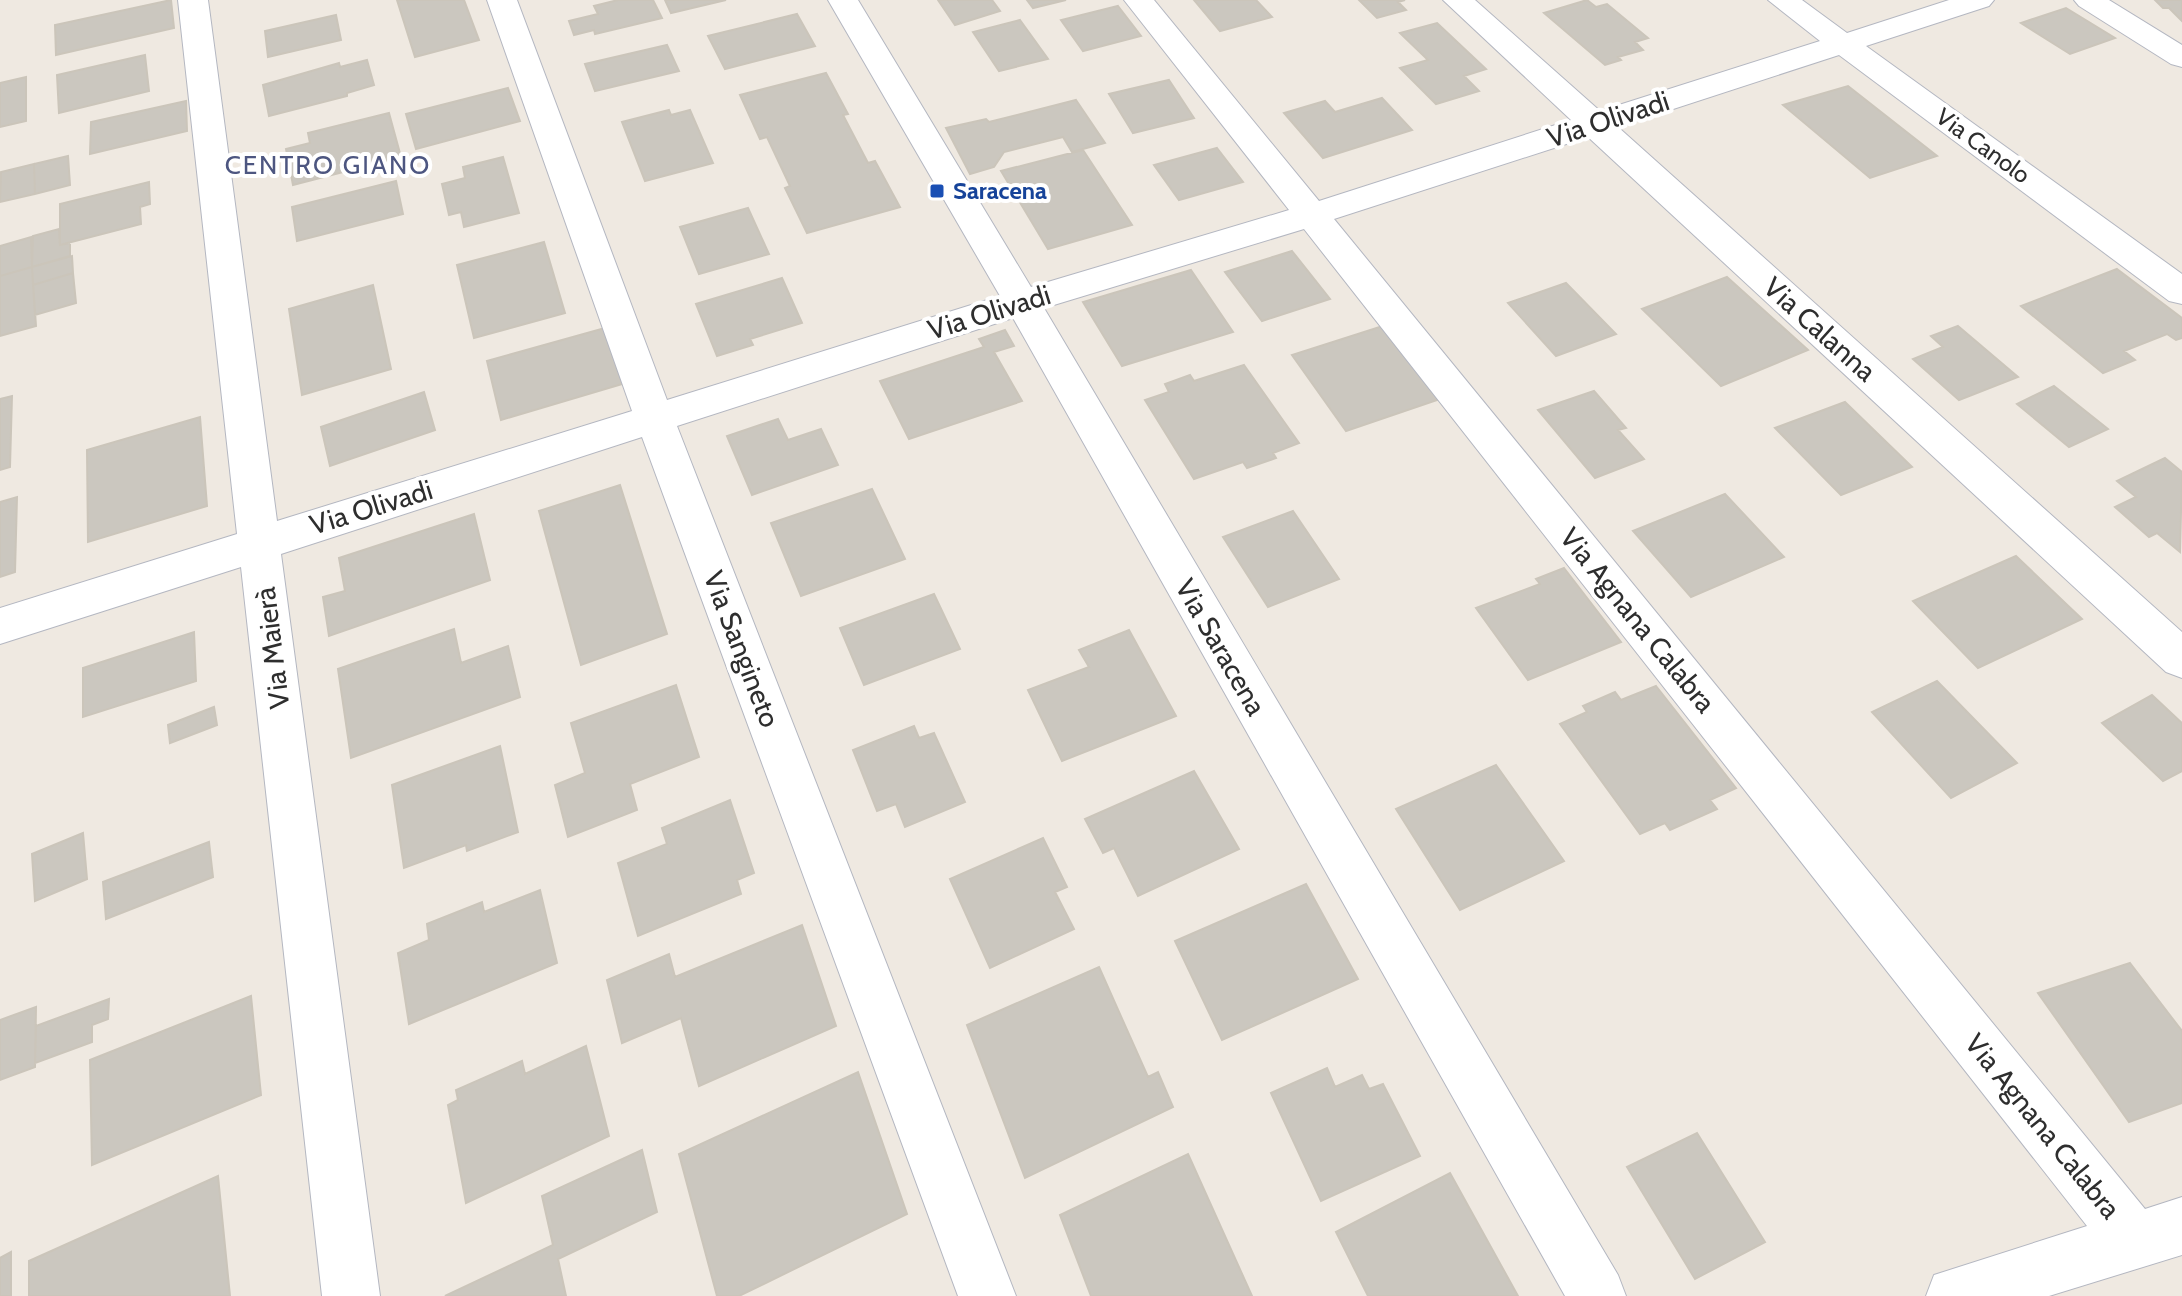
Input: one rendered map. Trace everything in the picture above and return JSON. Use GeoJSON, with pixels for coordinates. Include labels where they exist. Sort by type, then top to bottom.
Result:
{"type":"FeatureCollection","features":[{"type":"Feature","properties":{"kind":"street","name":"Via Maierà"},"geometry":{"type":"LineString","coordinates":[[193,0],[351,1296]]}},
{"type":"Feature","properties":{"kind":"street","name":"Via Sangineto"},"geometry":{"type":"LineString","coordinates":[[502,0],[654,418],[987,1296]]}},
{"type":"Feature","properties":{"kind":"street","name":"Via Saracena"},"geometry":{"type":"LineString","coordinates":[[843,0],[1022,302],[1597,1296]]}},
{"type":"Feature","properties":{"kind":"street","name":"Via Agnana Calabra"},"geometry":{"type":"LineString","coordinates":[[1139,0],[2159,1234]]}},
{"type":"Feature","properties":{"kind":"street","name":"Via Calanna"},"geometry":{"type":"LineString","coordinates":[[1458,0],[2182,659]]}},
{"type":"Feature","properties":{"kind":"street","name":"Via Canolo"},"geometry":{"type":"LineString","coordinates":[[1783,0],[2182,292]]}},
{"type":"Feature","properties":{"kind":"street","name":"Via Olivadi"},"geometry":{"type":"LineString","coordinates":[[0,626],[1022,302],[1314,214],[1979,0]]}},
{"type":"Feature","properties":{"kind":"street"},"geometry":{"type":"LineString","coordinates":[[2089,0],[2182,58]]}},
{"type":"Feature","properties":{"kind":"street"},"geometry":{"type":"LineString","coordinates":[[1955,1296],[2159,1234]]}},
{"type":"Feature","properties":{"kind":"building"},"geometry":{"type":"Polygon","coordinates":[[[171,0],[174,28],[56,55],[55,25],[171,0]]]}},
{"type":"Feature","properties":{"kind":"building"},"geometry":{"type":"Polygon","coordinates":[[[397,0],[464,0],[479,40],[415,57],[397,0]]]}},
{"type":"Feature","properties":{"kind":"building"},"geometry":{"type":"Polygon","coordinates":[[[618,0],[653,0],[662,18],[595,34],[594,30],[574,35],[569,21],[598,14],[594,6],[618,0]]]}},
{"type":"Feature","properties":{"kind":"building"},"geometry":{"type":"Polygon","coordinates":[[[665,0],[726,0],[671,13],[665,0]]]}},
{"type":"Feature","properties":{"kind":"building"},"geometry":{"type":"Polygon","coordinates":[[[938,0],[992,0],[1000,11],[955,25],[938,0]]]}},
{"type":"Feature","properties":{"kind":"building"},"geometry":{"type":"Polygon","coordinates":[[[1027,0],[1066,0],[1033,8],[1027,0]]]}},
{"type":"Feature","properties":{"kind":"building"},"geometry":{"type":"Polygon","coordinates":[[[1194,0],[1256,0],[1272,17],[1220,31],[1194,0]]]}},
{"type":"Feature","properties":{"kind":"building"},"geometry":{"type":"Polygon","coordinates":[[[1359,0],[1405,0],[1398,2],[1406,10],[1377,18],[1359,0]]]}},
{"type":"Feature","properties":{"kind":"building"},"geometry":{"type":"Polygon","coordinates":[[[1587,0],[1596,7],[1607,4],[1648,38],[1635,42],[1643,50],[1618,57],[1621,60],[1605,65],[1544,13],[1587,0]]]}},
{"type":"Feature","properties":{"kind":"building"},"geometry":{"type":"Polygon","coordinates":[[[2155,0],[2182,0],[2182,21],[2169,8],[2163,8],[2155,0]]]}},
{"type":"Feature","properties":{"kind":"building"},"geometry":{"type":"Polygon","coordinates":[[[1118,6],[1141,36],[1083,51],[1061,20],[1118,6]]]}},
{"type":"Feature","properties":{"kind":"building"},"geometry":{"type":"Polygon","coordinates":[[[2066,8],[2115,38],[2070,54],[2021,23],[2066,8]]]}},
{"type":"Feature","properties":{"kind":"building"},"geometry":{"type":"Polygon","coordinates":[[[797,14],[815,46],[725,69],[708,36],[797,14]]]}},
{"type":"Feature","properties":{"kind":"building"},"geometry":{"type":"Polygon","coordinates":[[[336,15],[341,40],[268,57],[265,31],[336,15]]]}},
{"type":"Feature","properties":{"kind":"building"},"geometry":{"type":"Polygon","coordinates":[[[1020,20],[1048,59],[999,71],[973,32],[1020,20]]]}},
{"type":"Feature","properties":{"kind":"building"},"geometry":{"type":"Polygon","coordinates":[[[1437,23],[1486,69],[1464,76],[1479,91],[1436,104],[1400,68],[1428,60],[1400,33],[1437,23]]]}},
{"type":"Feature","properties":{"kind":"building"},"geometry":{"type":"Polygon","coordinates":[[[667,45],[679,71],[595,91],[585,64],[667,45]]]}},
{"type":"Feature","properties":{"kind":"building"},"geometry":{"type":"Polygon","coordinates":[[[145,55],[149,91],[59,113],[57,75],[145,55]]]}},
{"type":"Feature","properties":{"kind":"building"},"geometry":{"type":"Polygon","coordinates":[[[367,60],[374,85],[347,93],[347,96],[269,116],[263,85],[339,63],[340,67],[367,60]]]}},
{"type":"Feature","properties":{"kind":"building"},"geometry":{"type":"Polygon","coordinates":[[[826,73],[848,114],[843,115],[868,163],[875,161],[900,207],[807,233],[785,188],[790,186],[767,137],[760,139],[740,95],[826,73]]]}},
{"type":"Feature","properties":{"kind":"building"},"geometry":{"type":"Polygon","coordinates":[[[26,77],[26,121],[0,127],[0,83],[26,77]]]}},
{"type":"Feature","properties":{"kind":"building"},"geometry":{"type":"Polygon","coordinates":[[[1169,80],[1194,118],[1133,133],[1109,94],[1169,80]]]}},
{"type":"Feature","properties":{"kind":"building"},"geometry":{"type":"Polygon","coordinates":[[[1848,86],[1937,156],[1870,178],[1783,105],[1848,86]]]}},
{"type":"Feature","properties":{"kind":"building"},"geometry":{"type":"Polygon","coordinates":[[[508,88],[520,121],[416,149],[406,114],[508,88]]]}},
{"type":"Feature","properties":{"kind":"building"},"geometry":{"type":"Polygon","coordinates":[[[1382,98],[1412,130],[1323,158],[1284,113],[1325,101],[1335,112],[1382,98]]]}},
{"type":"Feature","properties":{"kind":"building"},"geometry":{"type":"Polygon","coordinates":[[[1076,100],[1105,143],[1072,152],[1063,137],[1004,152],[994,167],[970,174],[946,128],[986,119],[989,122],[1076,100]]]}},
{"type":"Feature","properties":{"kind":"building"},"geometry":{"type":"Polygon","coordinates":[[[186,101],[187,131],[90,154],[91,122],[186,101]]]}},
{"type":"Feature","properties":{"kind":"building"},"geometry":{"type":"Polygon","coordinates":[[[669,110],[671,115],[690,110],[713,163],[645,181],[622,122],[669,110]]]}},
{"type":"Feature","properties":{"kind":"building"},"geometry":{"type":"Polygon","coordinates":[[[389,113],[401,157],[293,185],[286,149],[310,143],[308,133],[389,113]]]}},
{"type":"Feature","properties":{"kind":"building"},"geometry":{"type":"Polygon","coordinates":[[[1217,148],[1243,182],[1179,200],[1154,165],[1217,148]]]}},
{"type":"Feature","properties":{"kind":"building"},"geometry":{"type":"Polygon","coordinates":[[[1083,150],[1132,225],[1048,249],[1001,171],[1083,150]]]}},
{"type":"Feature","properties":{"kind":"building"},"geometry":{"type":"Polygon","coordinates":[[[68,156],[70,185],[35,194],[34,164],[68,156]]]}},
{"type":"Feature","properties":{"kind":"building"},"geometry":{"type":"Polygon","coordinates":[[[503,157],[519,213],[464,227],[461,212],[449,215],[442,184],[465,178],[463,167],[503,157]]]}},
{"type":"Feature","properties":{"kind":"building"},"geometry":{"type":"Polygon","coordinates":[[[34,164],[35,194],[0,202],[1,172],[34,164]]]}},
{"type":"Feature","properties":{"kind":"building"},"geometry":{"type":"Polygon","coordinates":[[[396,181],[403,214],[297,241],[292,207],[396,181]]]}},
{"type":"Feature","properties":{"kind":"building"},"geometry":{"type":"Polygon","coordinates":[[[149,182],[150,204],[140,207],[141,224],[60,245],[60,204],[149,182]]]}},
{"type":"Feature","properties":{"kind":"building"},"geometry":{"type":"Polygon","coordinates":[[[748,208],[769,254],[699,274],[680,227],[748,208]]]}},
{"type":"Feature","properties":{"kind":"building"},"geometry":{"type":"Polygon","coordinates":[[[59,229],[60,245],[70,243],[70,256],[32,267],[33,236],[59,229]]]}},
{"type":"Feature","properties":{"kind":"building"},"geometry":{"type":"Polygon","coordinates":[[[31,237],[32,267],[0,276],[0,246],[31,237]]]}},
{"type":"Feature","properties":{"kind":"building"},"geometry":{"type":"Polygon","coordinates":[[[544,242],[565,313],[474,338],[457,265],[544,242]]]}},
{"type":"Feature","properties":{"kind":"building"},"geometry":{"type":"Polygon","coordinates":[[[1292,251],[1330,299],[1262,321],[1225,272],[1292,251]]]}},
{"type":"Feature","properties":{"kind":"building"},"geometry":{"type":"Polygon","coordinates":[[[72,256],[73,273],[33,285],[32,267],[72,256]]]}},
{"type":"Feature","properties":{"kind":"building"},"geometry":{"type":"Polygon","coordinates":[[[32,267],[36,326],[0,336],[0,276],[32,267]]]}},
{"type":"Feature","properties":{"kind":"building"},"geometry":{"type":"Polygon","coordinates":[[[2117,269],[2182,318],[2182,338],[2176,340],[2167,334],[2124,351],[2135,360],[2103,373],[2021,306],[2117,269]]]}},
{"type":"Feature","properties":{"kind":"building"},"geometry":{"type":"Polygon","coordinates":[[[1191,270],[1233,332],[1122,366],[1083,302],[1191,270]]]}},
{"type":"Feature","properties":{"kind":"building"},"geometry":{"type":"Polygon","coordinates":[[[73,273],[76,303],[35,315],[33,285],[73,273]]]}},
{"type":"Feature","properties":{"kind":"building"},"geometry":{"type":"Polygon","coordinates":[[[1727,277],[1808,350],[1721,386],[1642,309],[1727,277]]]}},
{"type":"Feature","properties":{"kind":"building"},"geometry":{"type":"Polygon","coordinates":[[[782,278],[802,323],[750,339],[753,345],[717,356],[696,304],[782,278]]]}},
{"type":"Feature","properties":{"kind":"building"},"geometry":{"type":"Polygon","coordinates":[[[1566,283],[1616,334],[1556,356],[1508,303],[1566,283]]]}},
{"type":"Feature","properties":{"kind":"building"},"geometry":{"type":"Polygon","coordinates":[[[373,285],[391,369],[302,395],[289,309],[373,285]]]}},
{"type":"Feature","properties":{"kind":"building"},"geometry":{"type":"Polygon","coordinates":[[[1383,326],[1440,399],[1346,431],[1292,355],[1383,326]]]}},
{"type":"Feature","properties":{"kind":"building"},"geometry":{"type":"Polygon","coordinates":[[[1958,326],[2018,377],[1959,400],[1913,359],[1943,347],[1931,336],[1958,326]]]}},
{"type":"Feature","properties":{"kind":"building"},"geometry":{"type":"Polygon","coordinates":[[[605,328],[622,384],[501,420],[487,361],[605,328]]]}},
{"type":"Feature","properties":{"kind":"building"},"geometry":{"type":"Polygon","coordinates":[[[1005,330],[1014,346],[994,352],[1022,401],[909,439],[880,381],[984,347],[979,339],[1005,330]]]}},
{"type":"Feature","properties":{"kind":"building"},"geometry":{"type":"Polygon","coordinates":[[[1244,365],[1299,443],[1273,453],[1276,458],[1247,468],[1243,462],[1194,479],[1145,400],[1169,392],[1165,384],[1190,375],[1194,381],[1244,365]]]}},
{"type":"Feature","properties":{"kind":"building"},"geometry":{"type":"Polygon","coordinates":[[[2054,386],[2108,429],[2069,447],[2017,404],[2054,386]]]}},
{"type":"Feature","properties":{"kind":"building"},"geometry":{"type":"Polygon","coordinates":[[[1594,391],[1626,428],[1618,430],[1644,459],[1595,478],[1538,410],[1594,391]]]}},
{"type":"Feature","properties":{"kind":"building"},"geometry":{"type":"Polygon","coordinates":[[[424,392],[435,430],[330,466],[321,427],[424,392]]]}},
{"type":"Feature","properties":{"kind":"building"},"geometry":{"type":"Polygon","coordinates":[[[12,396],[10,467],[0,470],[0,399],[12,396]]]}},
{"type":"Feature","properties":{"kind":"building"},"geometry":{"type":"Polygon","coordinates":[[[1845,402],[1912,467],[1841,495],[1775,428],[1845,402]]]}},
{"type":"Feature","properties":{"kind":"building"},"geometry":{"type":"Polygon","coordinates":[[[200,417],[207,506],[88,542],[87,450],[200,417]]]}},
{"type":"Feature","properties":{"kind":"building"},"geometry":{"type":"Polygon","coordinates":[[[778,419],[788,440],[821,429],[838,465],[752,495],[727,436],[778,419]]]}},
{"type":"Feature","properties":{"kind":"building"},"geometry":{"type":"Polygon","coordinates":[[[2165,458],[2182,472],[2180,552],[2157,533],[2149,537],[2115,507],[2136,497],[2117,481],[2165,458]]]}},
{"type":"Feature","properties":{"kind":"building"},"geometry":{"type":"Polygon","coordinates":[[[620,485],[667,634],[581,665],[539,511],[620,485]]]}},
{"type":"Feature","properties":{"kind":"building"},"geometry":{"type":"Polygon","coordinates":[[[872,489],[905,559],[801,596],[771,523],[872,489]]]}},
{"type":"Feature","properties":{"kind":"building"},"geometry":{"type":"Polygon","coordinates":[[[1725,494],[1784,557],[1691,597],[1633,531],[1725,494]]]}},
{"type":"Feature","properties":{"kind":"building"},"geometry":{"type":"Polygon","coordinates":[[[17,497],[15,572],[0,577],[0,502],[17,497]]]}},
{"type":"Feature","properties":{"kind":"building"},"geometry":{"type":"Polygon","coordinates":[[[1293,511],[1339,579],[1268,607],[1223,537],[1293,511]]]}},
{"type":"Feature","properties":{"kind":"building"},"geometry":{"type":"Polygon","coordinates":[[[474,514],[490,580],[329,636],[323,597],[345,591],[339,558],[474,514]]]}},
{"type":"Feature","properties":{"kind":"building"},"geometry":{"type":"Polygon","coordinates":[[[2016,556],[2082,619],[1978,668],[1913,601],[2016,556]]]}},
{"type":"Feature","properties":{"kind":"building"},"geometry":{"type":"Polygon","coordinates":[[[1564,568],[1621,642],[1528,680],[1476,608],[1540,584],[1536,579],[1564,568]]]}},
{"type":"Feature","properties":{"kind":"building"},"geometry":{"type":"Polygon","coordinates":[[[934,594],[960,649],[864,685],[840,628],[934,594]]]}},
{"type":"Feature","properties":{"kind":"building"},"geometry":{"type":"Polygon","coordinates":[[[454,629],[461,663],[508,646],[520,697],[351,758],[338,669],[454,629]]]}},
{"type":"Feature","properties":{"kind":"building"},"geometry":{"type":"Polygon","coordinates":[[[1129,630],[1176,716],[1062,761],[1028,690],[1089,667],[1079,650],[1129,630]]]}},
{"type":"Feature","properties":{"kind":"building"},"geometry":{"type":"Polygon","coordinates":[[[194,632],[196,681],[83,717],[83,668],[194,632]]]}},
{"type":"Feature","properties":{"kind":"building"},"geometry":{"type":"Polygon","coordinates":[[[1937,681],[2017,763],[1951,798],[1872,712],[1937,681]]]}},
{"type":"Feature","properties":{"kind":"building"},"geometry":{"type":"Polygon","coordinates":[[[676,685],[699,757],[630,784],[637,810],[568,837],[555,785],[585,773],[571,723],[676,685]]]}},
{"type":"Feature","properties":{"kind":"building"},"geometry":{"type":"Polygon","coordinates":[[[1656,686],[1736,788],[1710,800],[1717,809],[1670,830],[1665,823],[1640,834],[1560,724],[1587,712],[1583,706],[1615,692],[1621,700],[1656,686]]]}},
{"type":"Feature","properties":{"kind":"building"},"geometry":{"type":"Polygon","coordinates":[[[2152,695],[2182,723],[2182,771],[2163,781],[2102,723],[2152,695]]]}},
{"type":"Feature","properties":{"kind":"building"},"geometry":{"type":"Polygon","coordinates":[[[214,707],[217,725],[170,743],[168,725],[214,707]]]}},
{"type":"Feature","properties":{"kind":"building"},"geometry":{"type":"Polygon","coordinates":[[[914,726],[919,738],[934,733],[965,802],[905,827],[896,804],[877,811],[853,750],[914,726]]]}},
{"type":"Feature","properties":{"kind":"building"},"geometry":{"type":"Polygon","coordinates":[[[500,746],[518,832],[467,851],[466,845],[404,868],[392,785],[500,746]]]}},
{"type":"Feature","properties":{"kind":"building"},"geometry":{"type":"Polygon","coordinates":[[[1496,765],[1564,861],[1460,910],[1396,809],[1496,765]]]}},
{"type":"Feature","properties":{"kind":"building"},"geometry":{"type":"Polygon","coordinates":[[[1194,771],[1239,849],[1138,896],[1114,848],[1103,853],[1085,819],[1194,771]]]}},
{"type":"Feature","properties":{"kind":"building"},"geometry":{"type":"Polygon","coordinates":[[[730,800],[754,873],[737,880],[741,894],[638,936],[618,863],[667,844],[662,828],[730,800]]]}},
{"type":"Feature","properties":{"kind":"building"},"geometry":{"type":"Polygon","coordinates":[[[83,833],[87,879],[35,901],[32,854],[83,833]]]}},
{"type":"Feature","properties":{"kind":"building"},"geometry":{"type":"Polygon","coordinates":[[[1043,838],[1067,887],[1055,892],[1074,929],[990,968],[950,879],[1043,838]]]}},
{"type":"Feature","properties":{"kind":"building"},"geometry":{"type":"Polygon","coordinates":[[[209,842],[213,877],[106,919],[103,882],[209,842]]]}},
{"type":"Feature","properties":{"kind":"building"},"geometry":{"type":"Polygon","coordinates":[[[1306,884],[1358,979],[1222,1040],[1175,941],[1306,884]]]}},
{"type":"Feature","properties":{"kind":"building"},"geometry":{"type":"Polygon","coordinates":[[[540,890],[557,963],[409,1024],[398,953],[429,940],[427,924],[482,902],[484,912],[540,890]]]}},
{"type":"Feature","properties":{"kind":"building"},"geometry":{"type":"Polygon","coordinates":[[[802,925],[836,1026],[699,1086],[681,1018],[622,1043],[607,980],[669,954],[675,977],[802,925]]]}},
{"type":"Feature","properties":{"kind":"building"},"geometry":{"type":"Polygon","coordinates":[[[2130,963],[2182,1031],[2182,1103],[2129,1122],[2038,993],[2130,963]]]}},
{"type":"Feature","properties":{"kind":"building"},"geometry":{"type":"Polygon","coordinates":[[[1099,967],[1148,1077],[1158,1072],[1173,1107],[1025,1178],[967,1025],[1099,967]]]}},
{"type":"Feature","properties":{"kind":"building"},"geometry":{"type":"Polygon","coordinates":[[[251,996],[261,1095],[92,1165],[90,1060],[251,996]]]}},
{"type":"Feature","properties":{"kind":"building"},"geometry":{"type":"Polygon","coordinates":[[[109,999],[108,1019],[92,1025],[92,1042],[35,1063],[36,1026],[109,999]]]}},
{"type":"Feature","properties":{"kind":"building"},"geometry":{"type":"Polygon","coordinates":[[[36,1007],[35,1067],[0,1080],[0,1020],[36,1007]]]}},
{"type":"Feature","properties":{"kind":"building"},"geometry":{"type":"Polygon","coordinates":[[[586,1046],[609,1136],[466,1203],[448,1105],[458,1100],[456,1090],[522,1061],[525,1074],[586,1046]]]}},
{"type":"Feature","properties":{"kind":"building"},"geometry":{"type":"Polygon","coordinates":[[[1327,1068],[1335,1087],[1362,1075],[1369,1089],[1383,1084],[1420,1156],[1321,1201],[1271,1093],[1327,1068]]]}},
{"type":"Feature","properties":{"kind":"building"},"geometry":{"type":"Polygon","coordinates":[[[858,1072],[907,1214],[739,1296],[717,1296],[679,1154],[858,1072]]]}},
{"type":"Feature","properties":{"kind":"building"},"geometry":{"type":"Polygon","coordinates":[[[1697,1133],[1765,1242],[1695,1279],[1627,1167],[1697,1133]]]}},
{"type":"Feature","properties":{"kind":"building"},"geometry":{"type":"Polygon","coordinates":[[[642,1150],[657,1212],[558,1259],[566,1296],[445,1296],[553,1245],[542,1196],[642,1150]]]}},
{"type":"Feature","properties":{"kind":"building"},"geometry":{"type":"Polygon","coordinates":[[[1188,1154],[1252,1296],[1091,1296],[1060,1215],[1188,1154]]]}},
{"type":"Feature","properties":{"kind":"building"},"geometry":{"type":"Polygon","coordinates":[[[1450,1173],[1518,1296],[1368,1296],[1336,1232],[1450,1173]]]}},
{"type":"Feature","properties":{"kind":"building"},"geometry":{"type":"Polygon","coordinates":[[[218,1176],[230,1296],[29,1296],[29,1261],[218,1176]]]}},
{"type":"Feature","properties":{"kind":"building"},"geometry":{"type":"Polygon","coordinates":[[[11,1252],[11,1296],[0,1296],[0,1258],[11,1252]]]}},
{"type":"Feature","properties":{"kind":"place","name":"Saracena"},"geometry":{"type":"Point","coordinates":[937,191]}},
{"type":"Feature","properties":{"kind":"district","name":"CENTRO GIANO"},"geometry":{"type":"Point","coordinates":[328,165]}}]}
